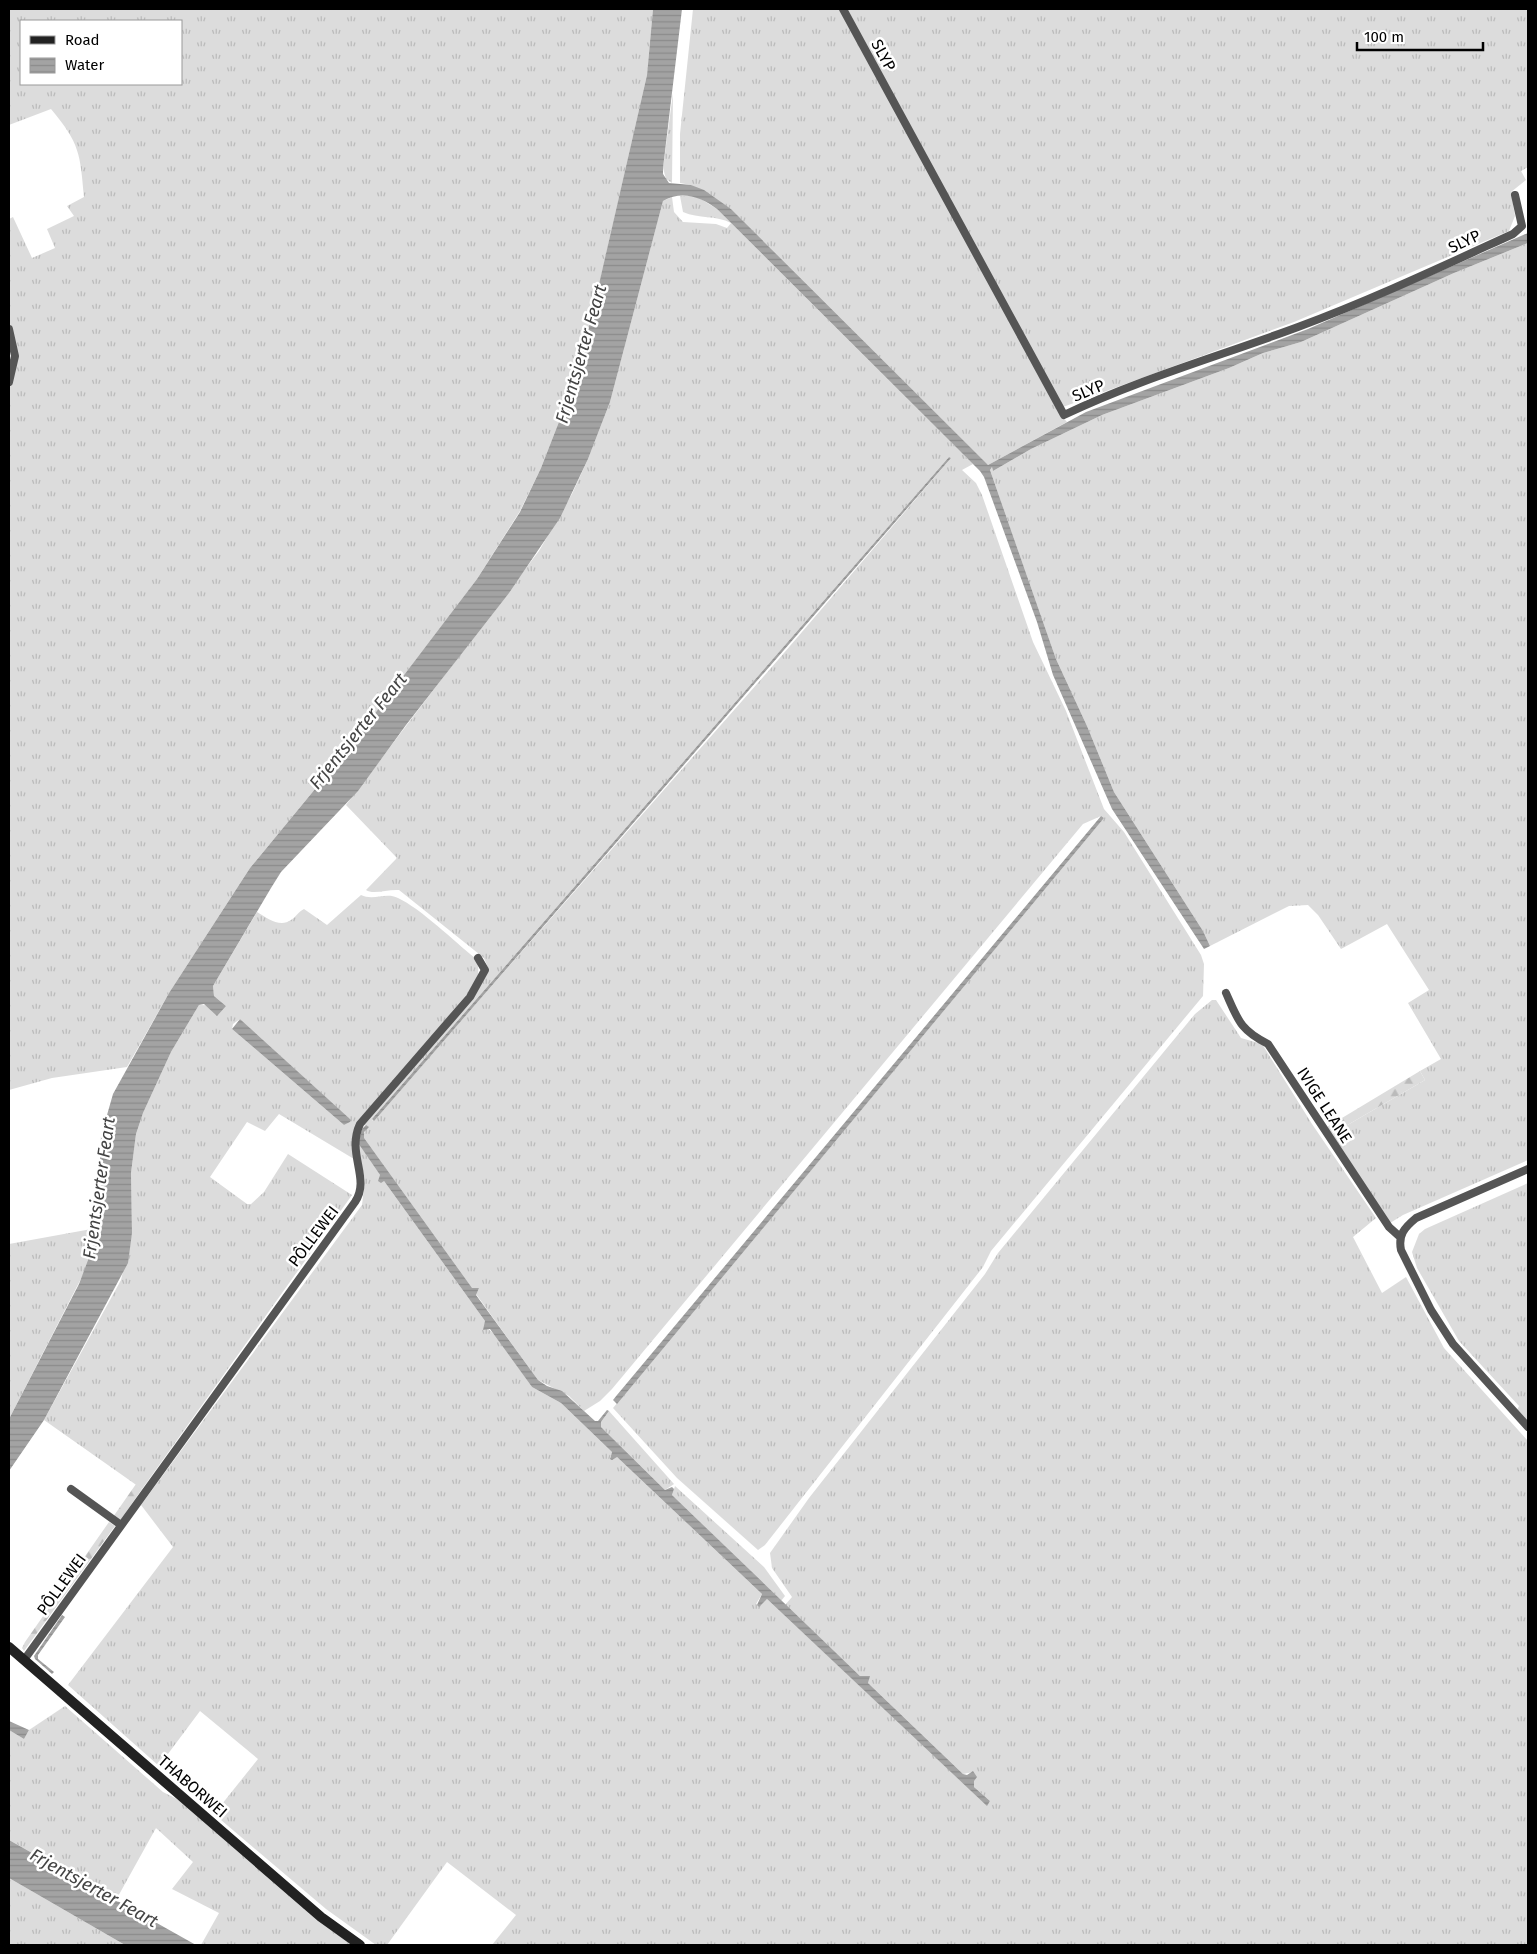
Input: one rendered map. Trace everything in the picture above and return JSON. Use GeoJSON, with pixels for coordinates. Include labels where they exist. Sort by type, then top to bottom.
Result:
{"type":"FeatureCollection","features":[{"type":"Feature","properties":{"kind":"street","name":"SLYP"},"geometry":{"type":"LineString","coordinates":[[843,9],[1064,415],[1151,379],[1309,323],[1434,271],[1514,234],[1522,226],[1515,195]]}},
{"type":"Feature","properties":{"kind":"street"},"geometry":{"type":"LineString","coordinates":[[9,329],[15,356],[9,382]]}},
{"type":"Feature","properties":{"kind":"street","name":"PÔLLEWEI"},"geometry":{"type":"LineString","coordinates":[[24,1660],[360,1195],[361,1180],[354,1146],[355,1135],[360,1124],[470,997],[485,970],[478,958]]}},
{"type":"Feature","properties":{"kind":"street","name":"IVIGE LEANE"},"geometry":{"type":"LineString","coordinates":[[1226,992],[1241,1026],[1253,1036],[1268,1044],[1389,1227],[1399,1236],[1401,1250],[1446,1335],[1467,1361],[1528,1427]]}},
{"type":"Feature","properties":{"kind":"street"},"geometry":{"type":"LineString","coordinates":[[1399,1236],[1406,1226],[1430,1211],[1528,1169]]}},
{"type":"Feature","properties":{"kind":"street"},"geometry":{"type":"LineString","coordinates":[[71,1489],[121,1525]]}},
{"type":"Feature","properties":{"kind":"street","name":"THABORWEI"},"geometry":{"type":"LineString","coordinates":[[9,1647],[321,1917],[360,1945]]}},
{"type":"Feature","properties":{"kind":"green space"},"geometry":{"type":"Polygon","coordinates":[[[9,9],[653,9],[647,75],[591,320],[571,391],[541,468],[520,511],[477,579],[427,646],[348,749],[250,868],[169,993],[127,1067],[52,1078],[9,1090],[9,386],[14,375],[18,354],[9,324],[9,219],[13,217],[32,258],[55,248],[47,229],[74,216],[67,206],[84,197],[77,150],[68,131],[51,109],[9,125],[9,9]]]}},
{"type":"Feature","properties":{"kind":"green space"},"geometry":{"type":"Polygon","coordinates":[[[693,9],[840,9],[1059,413],[1067,422],[988,465],[983,463],[731,209],[691,185],[680,183],[680,134],[693,9]]]}},
{"type":"Feature","properties":{"kind":"green space"},"geometry":{"type":"Polygon","coordinates":[[[847,9],[1528,9],[1528,167],[1521,171],[1526,180],[1511,192],[1515,216],[1509,231],[1294,322],[1063,407],[847,9]]]}},
{"type":"Feature","properties":{"kind":"green space"},"geometry":{"type":"Polygon","coordinates":[[[673,93],[672,183],[666,179],[663,168],[673,93]]]}},
{"type":"Feature","properties":{"kind":"green space"},"geometry":{"type":"Polygon","coordinates":[[[680,196],[696,196],[717,209],[973,464],[962,470],[976,483],[982,495],[1033,642],[1066,711],[1104,809],[1124,832],[1201,955],[1204,964],[1203,996],[991,1251],[983,1267],[765,1545],[758,1550],[677,1478],[613,1408],[1104,818],[1101,816],[1083,824],[600,1401],[584,1411],[569,1396],[538,1380],[476,1294],[479,1288],[472,1289],[363,1138],[366,1125],[360,1126],[489,970],[484,958],[399,890],[373,892],[366,890],[397,858],[346,805],[539,551],[572,494],[610,402],[663,201],[672,197],[674,212],[683,222],[716,224],[727,228],[731,223],[683,212],[680,196]],[[949,457],[372,1119],[373,1121],[778,660],[951,458],[949,457]]]}},
{"type":"Feature","properties":{"kind":"green space"},"geometry":{"type":"Polygon","coordinates":[[[1528,243],[1528,1160],[1403,1215],[1390,1223],[1332,1134],[1425,1080],[1420,1071],[1441,1059],[1408,1003],[1429,990],[1387,924],[1341,949],[1318,915],[1308,905],[1289,906],[1210,946],[1203,931],[1114,792],[1087,726],[1056,659],[990,470],[992,467],[993,471],[1031,449],[1102,415],[1229,368],[1263,353],[1301,342],[1454,273],[1528,243]]]}},
{"type":"Feature","properties":{"kind":"green space"},"geometry":{"type":"Polygon","coordinates":[[[361,895],[366,897],[393,896],[416,909],[475,958],[478,966],[477,976],[473,987],[356,1126],[353,1132],[354,1159],[279,1114],[265,1131],[247,1122],[210,1177],[247,1204],[251,1204],[264,1192],[288,1154],[352,1195],[142,1489],[44,1420],[121,1280],[132,1233],[131,1173],[136,1134],[143,1113],[171,1052],[199,1005],[226,1006],[214,996],[213,986],[257,912],[278,923],[282,923],[291,920],[304,909],[327,925],[361,895]],[[240,1019],[233,1024],[232,1029],[344,1125],[350,1122],[240,1019]]]}},
{"type":"Feature","properties":{"kind":"green space"},"geometry":{"type":"Polygon","coordinates":[[[1212,1000],[1216,1000],[1241,1038],[1262,1044],[1312,1124],[1376,1218],[1353,1237],[1382,1293],[1406,1277],[1444,1348],[1528,1441],[1528,1945],[492,1945],[516,1915],[447,1862],[387,1945],[376,1945],[326,1909],[214,1814],[258,1759],[200,1711],[159,1766],[68,1685],[173,1547],[141,1505],[362,1205],[365,1180],[358,1143],[380,1175],[380,1178],[485,1321],[487,1328],[498,1337],[532,1387],[561,1403],[612,1452],[610,1458],[617,1457],[762,1594],[756,1604],[759,1606],[767,1599],[987,1805],[990,1801],[974,1787],[973,1772],[963,1774],[868,1683],[869,1677],[860,1676],[785,1605],[792,1597],[772,1568],[770,1553],[809,1498],[985,1274],[998,1253],[1195,1014],[1212,1000]]]}},
{"type":"Feature","properties":{"kind":"green space"},"geometry":{"type":"Polygon","coordinates":[[[1420,1071],[1425,1080],[1332,1134],[1327,1127],[1420,1071]]]}},
{"type":"Feature","properties":{"kind":"green space"},"geometry":{"type":"Polygon","coordinates":[[[1528,1183],[1528,1422],[1517,1410],[1519,1406],[1459,1341],[1417,1268],[1412,1252],[1419,1234],[1425,1229],[1528,1183]]]}},
{"type":"Feature","properties":{"kind":"green space"},"geometry":{"type":"Polygon","coordinates":[[[97,1228],[88,1265],[9,1419],[9,1244],[97,1228]]]}},
{"type":"Feature","properties":{"kind":"green space"},"geometry":{"type":"Polygon","coordinates":[[[609,1411],[674,1484],[665,1490],[601,1427],[601,1422],[609,1411]]]}},
{"type":"Feature","properties":{"kind":"green space"},"geometry":{"type":"Polygon","coordinates":[[[136,1484],[142,1489],[119,1522],[113,1517],[136,1484]]]}},
{"type":"Feature","properties":{"kind":"green space"},"geometry":{"type":"Polygon","coordinates":[[[675,1486],[764,1567],[785,1596],[781,1601],[672,1495],[675,1486]]]}},
{"type":"Feature","properties":{"kind":"green space"},"geometry":{"type":"Polygon","coordinates":[[[109,1522],[115,1526],[24,1651],[22,1648],[25,1642],[109,1522]]]}},
{"type":"Feature","properties":{"kind":"green space"},"geometry":{"type":"Polygon","coordinates":[[[65,1706],[163,1792],[183,1802],[327,1927],[352,1945],[201,1945],[219,1913],[172,1889],[193,1862],[156,1828],[116,1900],[9,1840],[9,1730],[24,1739],[29,1730],[65,1706]]]}},
{"type":"Feature","properties":{"kind":"green space"},"geometry":{"type":"Polygon","coordinates":[[[9,1878],[125,1945],[9,1945],[9,1878]]]}},
{"type":"Feature","properties":{"kind":"water","name":"Frjentsjerter Feart"},"geometry":{"type":"Polygon","coordinates":[[[653,9],[682,9],[663,168],[663,174],[669,183],[691,185],[704,190],[731,209],[988,465],[1086,412],[1308,329],[1528,233],[1528,243],[1454,273],[1301,342],[1263,353],[1229,368],[1102,415],[1031,449],[993,471],[992,467],[990,470],[1056,659],[1087,726],[1114,792],[1203,931],[1210,946],[1204,949],[1112,809],[1053,675],[1037,622],[984,477],[980,471],[717,209],[691,196],[677,196],[663,201],[610,402],[588,459],[560,518],[509,593],[406,725],[358,791],[281,872],[213,986],[214,996],[226,1006],[217,1016],[204,1004],[199,1005],[171,1052],[143,1113],[136,1134],[131,1173],[132,1233],[128,1263],[44,1420],[9,1471],[9,1419],[79,1284],[93,1247],[98,1203],[101,1136],[113,1094],[169,993],[250,868],[348,749],[477,579],[520,512],[541,468],[571,391],[591,319],[647,75],[653,9]]]}},
{"type":"Feature","properties":{"kind":"water"},"geometry":{"type":"Polygon","coordinates":[[[949,457],[951,458],[374,1121],[372,1119],[949,457]]]}},
{"type":"Feature","properties":{"kind":"water"},"geometry":{"type":"Polygon","coordinates":[[[1101,816],[1104,818],[617,1404],[613,1400],[617,1395],[1101,816]]]}},
{"type":"Feature","properties":{"kind":"water"},"geometry":{"type":"Polygon","coordinates":[[[240,1019],[351,1120],[350,1122],[344,1125],[232,1029],[240,1019]]]}},
{"type":"Feature","properties":{"kind":"water"},"geometry":{"type":"Polygon","coordinates":[[[366,1125],[369,1127],[364,1132],[364,1138],[472,1288],[479,1288],[476,1295],[538,1380],[547,1386],[562,1391],[595,1421],[598,1421],[607,1410],[609,1411],[601,1422],[601,1427],[665,1490],[672,1487],[674,1489],[672,1495],[860,1676],[870,1676],[868,1683],[963,1774],[967,1775],[973,1771],[977,1777],[974,1781],[974,1787],[990,1801],[987,1806],[767,1599],[759,1607],[757,1605],[762,1594],[617,1457],[612,1460],[610,1459],[612,1452],[561,1403],[532,1387],[490,1329],[483,1330],[485,1321],[384,1181],[381,1183],[378,1181],[380,1175],[358,1143],[362,1129],[366,1125]]]}},
{"type":"Feature","properties":{"kind":"water"},"geometry":{"type":"Polygon","coordinates":[[[62,1615],[65,1617],[38,1655],[38,1659],[54,1672],[52,1674],[34,1656],[62,1615]]]}},
{"type":"Feature","properties":{"kind":"water"},"geometry":{"type":"Polygon","coordinates":[[[9,1721],[29,1730],[24,1739],[9,1730],[9,1721]]]}},
{"type":"Feature","properties":{"kind":"water","name":"Frjentsjerter Feart"},"geometry":{"type":"Polygon","coordinates":[[[9,1840],[196,1945],[125,1945],[9,1878],[9,1840]]]}}]}
